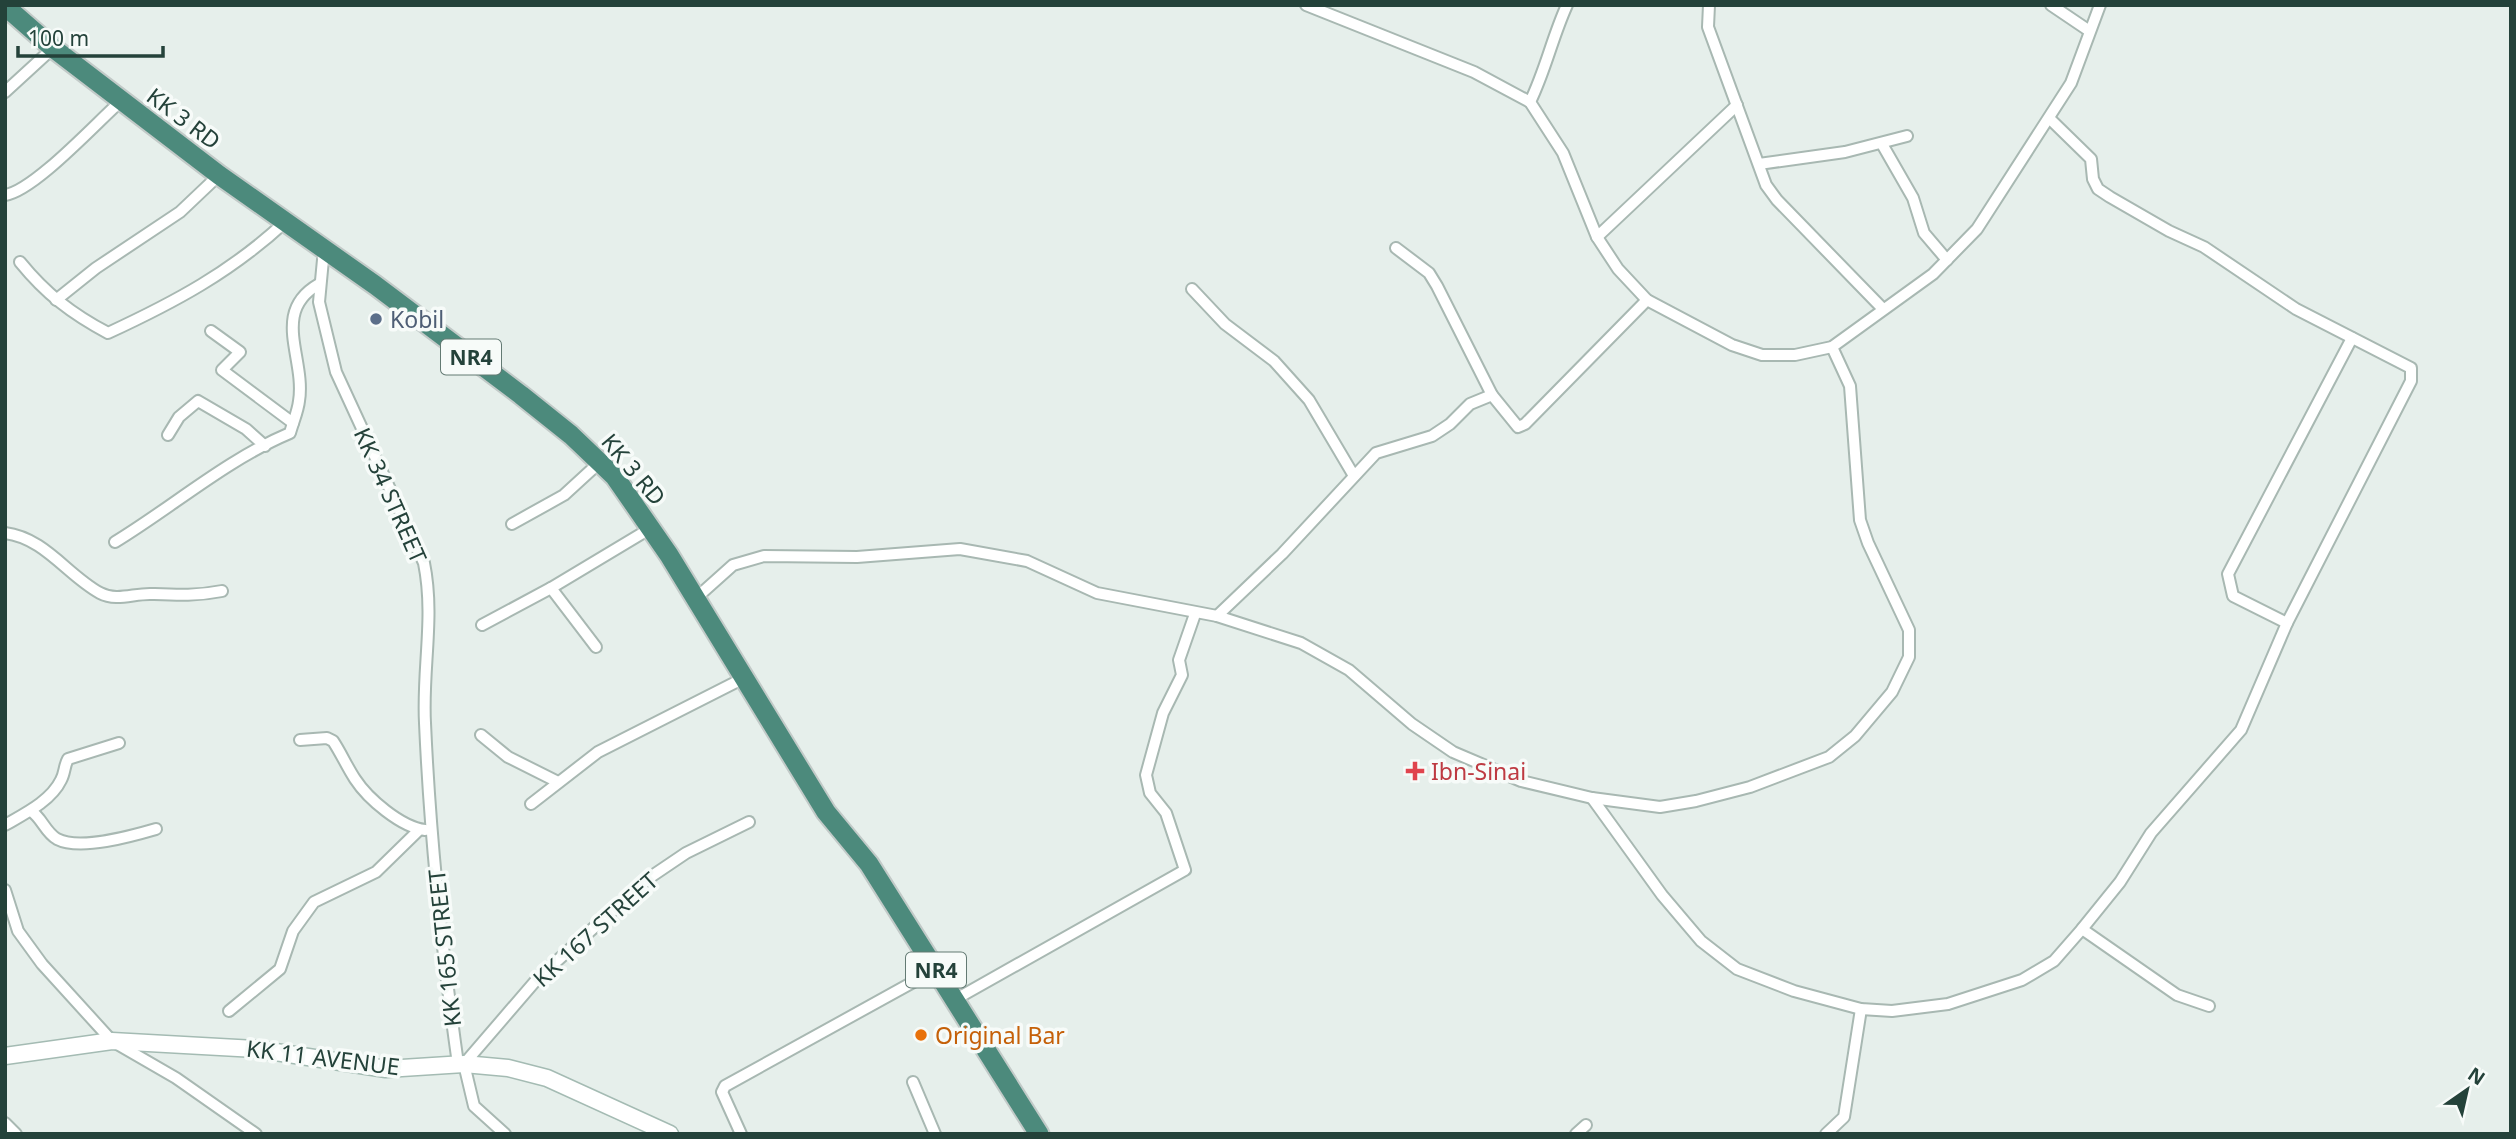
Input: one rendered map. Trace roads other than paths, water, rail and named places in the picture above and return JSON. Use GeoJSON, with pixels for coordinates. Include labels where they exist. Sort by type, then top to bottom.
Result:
{"type":"FeatureCollection","features":[{"type":"Feature","properties":{"kind":"highway","name":"KK 3 RD"},"geometry":{"type":"LineString","coordinates":[[5,6],[53,48],[219,176],[324,249],[521,395],[600,462],[651,528],[826,811],[869,864],[1039,1134]]}},
{"type":"Feature","properties":{"kind":"main road","name":"KK 11 AVENUE"},"geometry":{"type":"LineString","coordinates":[[5,1056],[112,1041],[256,1049],[386,1069],[461,1064],[508,1068],[547,1078],[670,1134]]}},
{"type":"Feature","properties":{"kind":"street"},"geometry":{"type":"LineString","coordinates":[[1306,5],[1484,76],[1530,102],[1563,153],[1597,237],[1618,269],[1647,300],[1732,345],[1762,355],[1795,355],[1832,347],[1933,274],[1977,229],[2071,83],[2088,30],[2100,5]]}},
{"type":"Feature","properties":{"kind":"street"},"geometry":{"type":"LineString","coordinates":[[1341,17],[1347,5]]}},
{"type":"Feature","properties":{"kind":"street"},"geometry":{"type":"LineString","coordinates":[[1530,102],[1546,71],[1557,26],[1567,5]]}},
{"type":"Feature","properties":{"kind":"street"},"geometry":{"type":"LineString","coordinates":[[1709,5],[1708,27],[1766,185],[1777,200],[1883,309]]}},
{"type":"Feature","properties":{"kind":"street"},"geometry":{"type":"LineString","coordinates":[[2051,5],[2088,30]]}},
{"type":"Feature","properties":{"kind":"street"},"geometry":{"type":"LineString","coordinates":[[5,92],[53,48]]}},
{"type":"Feature","properties":{"kind":"street"},"geometry":{"type":"LineString","coordinates":[[5,195],[16,194],[43,172],[121,100]]}},
{"type":"Feature","properties":{"kind":"street"},"geometry":{"type":"LineString","coordinates":[[1597,237],[1737,105]]}},
{"type":"Feature","properties":{"kind":"street"},"geometry":{"type":"LineString","coordinates":[[1592,798],[1616,835],[1662,895],[1701,941],[1722,958],[1738,969],[1794,990],[1861,1009],[1892,1011],[1948,1004],[2022,980],[2054,961],[2120,882],[2151,833],[2241,730],[2287,623],[2413,376],[2411,368],[2276,297],[2204,247],[2169,231],[2098,189],[2093,179],[2091,159],[2049,118]]}},
{"type":"Feature","properties":{"kind":"street"},"geometry":{"type":"LineString","coordinates":[[1759,164],[1882,144],[1907,136]]}},
{"type":"Feature","properties":{"kind":"street"},"geometry":{"type":"LineString","coordinates":[[1882,144],[1913,198],[1924,233],[1947,260]]}},
{"type":"Feature","properties":{"kind":"street"},"geometry":{"type":"LineString","coordinates":[[56,300],[96,268],[180,212],[219,176]]}},
{"type":"Feature","properties":{"kind":"street"},"geometry":{"type":"LineString","coordinates":[[20,262],[71,313],[108,333],[208,284],[257,248],[285,222]]}},
{"type":"Feature","properties":{"kind":"street"},"geometry":{"type":"LineString","coordinates":[[1396,248],[1429,273],[1492,395],[1510,421],[1518,427],[1525,424],[1647,300]]}},
{"type":"Feature","properties":{"kind":"street","name":"KK 34 STREET"},"geometry":{"type":"LineString","coordinates":[[324,249],[318,284],[322,320],[336,372],[424,563],[428,582],[430,608],[424,688],[425,831]]}},
{"type":"Feature","properties":{"kind":"street"},"geometry":{"type":"LineString","coordinates":[[116,542],[160,514],[196,484],[290,433],[299,390],[290,326],[303,293],[318,284]]}},
{"type":"Feature","properties":{"kind":"street"},"geometry":{"type":"LineString","coordinates":[[1192,289],[1225,324],[1274,361],[1309,400],[1354,477]]}},
{"type":"Feature","properties":{"kind":"street"},"geometry":{"type":"LineString","coordinates":[[211,331],[240,352],[222,370],[293,423]]}},
{"type":"Feature","properties":{"kind":"street"},"geometry":{"type":"LineString","coordinates":[[2287,623],[2233,596],[2228,574],[2352,338]]}},
{"type":"Feature","properties":{"kind":"street"},"geometry":{"type":"LineString","coordinates":[[695,599],[733,565],[764,556],[858,557],[960,549],[1027,561],[1097,593],[1195,614],[1217,616],[1277,634],[1324,655],[1349,670],[1412,724],[1453,752],[1521,781],[1592,798],[1660,807],[1696,802],[1750,787],[1829,757],[1863,727],[1904,673],[1909,657],[1909,630],[1860,520],[1850,386],[1832,347]]}},
{"type":"Feature","properties":{"kind":"street"},"geometry":{"type":"LineString","coordinates":[[1217,616],[1282,554],[1376,453],[1432,436],[1450,424],[1469,404],[1492,395]]}},
{"type":"Feature","properties":{"kind":"street"},"geometry":{"type":"LineString","coordinates":[[168,435],[179,417],[198,401],[246,429],[265,446]]}},
{"type":"Feature","properties":{"kind":"street"},"geometry":{"type":"LineString","coordinates":[[512,524],[564,495],[600,462]]}},
{"type":"Feature","properties":{"kind":"street"},"geometry":{"type":"LineString","coordinates":[[482,625],[551,588],[651,528]]}},
{"type":"Feature","properties":{"kind":"street"},"geometry":{"type":"LineString","coordinates":[[5,533],[44,549],[95,590],[113,598],[151,594],[182,597],[222,591]]}},
{"type":"Feature","properties":{"kind":"street"},"geometry":{"type":"LineString","coordinates":[[551,588],[596,647]]}},
{"type":"Feature","properties":{"kind":"street"},"geometry":{"type":"LineString","coordinates":[[956,999],[1185,870],[1166,813],[1150,793],[1146,775],[1163,713],[1182,674],[1179,660],[1195,614]]}},
{"type":"Feature","properties":{"kind":"street"},"geometry":{"type":"LineString","coordinates":[[531,804],[598,752],[742,679]]}},
{"type":"Feature","properties":{"kind":"street"},"geometry":{"type":"LineString","coordinates":[[481,735],[508,757],[558,782]]}},
{"type":"Feature","properties":{"kind":"street"},"geometry":{"type":"LineString","coordinates":[[229,1011],[280,969],[293,931],[314,902],[376,872],[425,831],[367,793],[333,741],[327,738],[300,740]]}},
{"type":"Feature","properties":{"kind":"street"},"geometry":{"type":"LineString","coordinates":[[5,825],[31,811],[61,780],[68,759],[119,743]]}},
{"type":"Feature","properties":{"kind":"street"},"geometry":{"type":"LineString","coordinates":[[31,811],[48,832],[61,841],[118,840],[156,829]]}},
{"type":"Feature","properties":{"kind":"street","name":"KK 167 STREET"},"geometry":{"type":"LineString","coordinates":[[461,1064],[538,978],[649,878],[696,847],[749,821]]}},
{"type":"Feature","properties":{"kind":"street","name":"KK 165 STREET"},"geometry":{"type":"LineString","coordinates":[[425,831],[461,1064],[474,1106],[505,1134]]}},
{"type":"Feature","properties":{"kind":"street"},"geometry":{"type":"LineString","coordinates":[[5,890],[18,930],[42,964],[112,1041],[176,1078],[256,1134]]}},
{"type":"Feature","properties":{"kind":"street"},"geometry":{"type":"LineString","coordinates":[[2082,929],[2177,995],[2209,1006]]}},
{"type":"Feature","properties":{"kind":"street"},"geometry":{"type":"LineString","coordinates":[[5,936],[18,930]]}},
{"type":"Feature","properties":{"kind":"street"},"geometry":{"type":"LineString","coordinates":[[741,1134],[723,1098],[725,1086],[935,970]]}},
{"type":"Feature","properties":{"kind":"street"},"geometry":{"type":"LineString","coordinates":[[1826,1134],[1844,1117],[1861,1009]]}},
{"type":"Feature","properties":{"kind":"street"},"geometry":{"type":"LineString","coordinates":[[913,1082],[934,1134]]}},
{"type":"Feature","properties":{"kind":"street"},"geometry":{"type":"LineString","coordinates":[[5,1123],[16,1134]]}},
{"type":"Feature","properties":{"kind":"street"},"geometry":{"type":"LineString","coordinates":[[1576,1134],[1586,1125]]}},
{"type":"Feature","properties":{"kind":"place","name":"Kobil"},"geometry":{"type":"Point","coordinates":[376,319]}},
{"type":"Feature","properties":{"kind":"place","name":"Ibn-Sinai"},"geometry":{"type":"Point","coordinates":[1415,771]}},
{"type":"Feature","properties":{"kind":"place","name":"Original Bar"},"geometry":{"type":"Point","coordinates":[921,1035]}}]}
